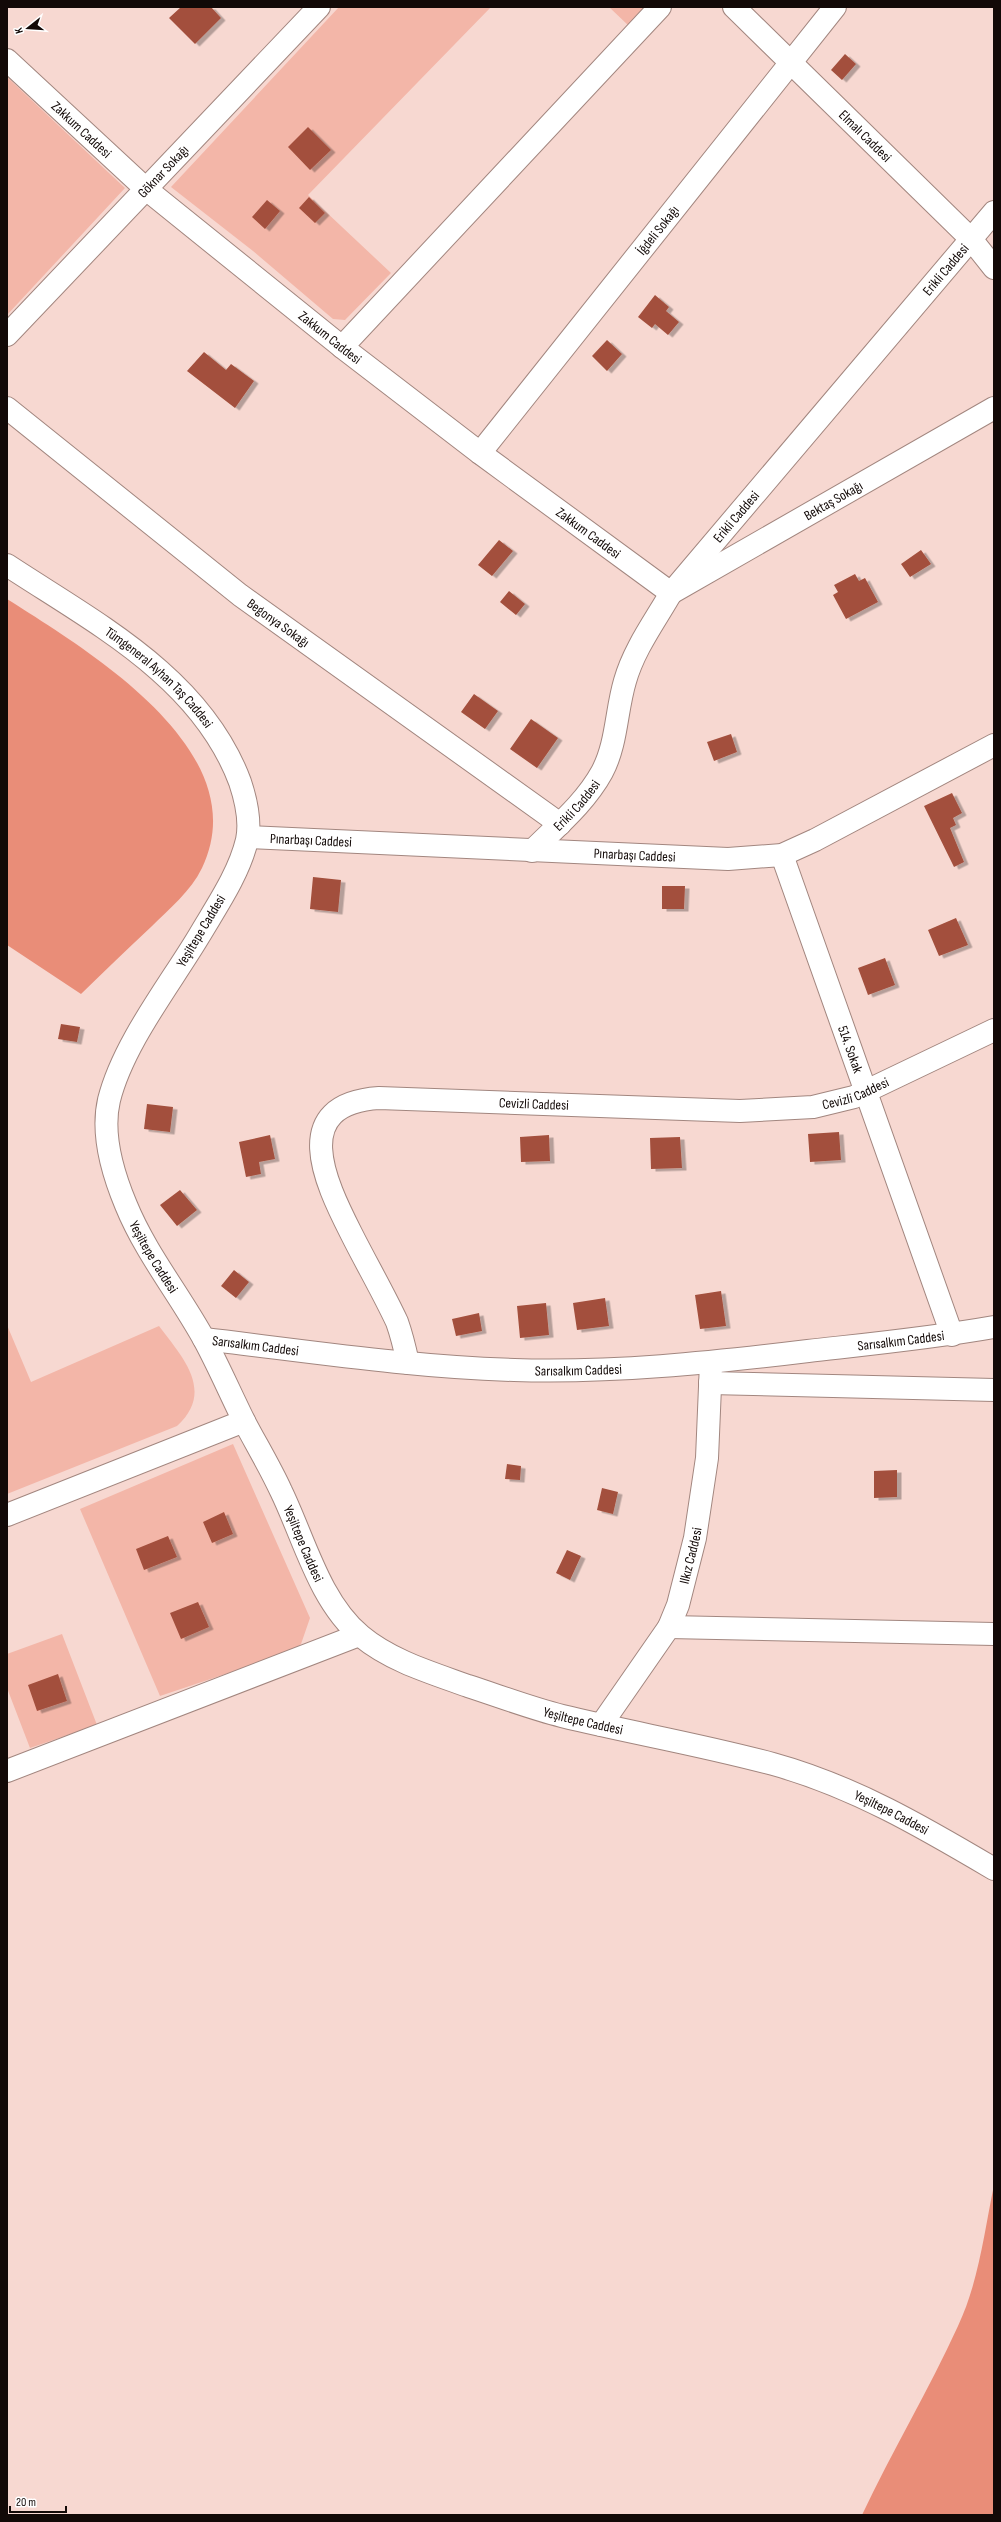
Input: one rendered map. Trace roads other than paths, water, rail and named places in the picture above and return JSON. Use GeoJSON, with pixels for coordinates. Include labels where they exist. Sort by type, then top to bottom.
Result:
{"type":"FeatureCollection","features":[{"type":"Feature","properties":{"kind":"street","name":"Göknar Sokağı"},"geometry":{"type":"LineString","coordinates":[[7,335],[319,7]]}},
{"type":"Feature","properties":{"kind":"street"},"geometry":{"type":"LineString","coordinates":[[342,347],[660,7]]}},
{"type":"Feature","properties":{"kind":"street","name":"Elmalı Caddesi"},"geometry":{"type":"LineString","coordinates":[[734,7],[971,239],[994,268]]}},
{"type":"Feature","properties":{"kind":"street","name":"İğdeli Sokağı"},"geometry":{"type":"LineString","coordinates":[[480,453],[835,7]]}},
{"type":"Feature","properties":{"kind":"street","name":"Zakkum Caddesi"},"geometry":{"type":"LineString","coordinates":[[7,60],[146,189],[342,347],[480,453],[671,593]]}},
{"type":"Feature","properties":{"kind":"street","name":"Erikli Caddesi"},"geometry":{"type":"LineString","coordinates":[[532,851],[576,808],[602,771],[610,754],[625,680],[643,641],[671,593],[994,212]]}},
{"type":"Feature","properties":{"kind":"street","name":"Begonya Sokağı"},"geometry":{"type":"LineString","coordinates":[[7,408],[240,595],[560,824]]}},
{"type":"Feature","properties":{"kind":"street","name":"Bektaş Sokağı"},"geometry":{"type":"LineString","coordinates":[[671,593],[994,408]]}},
{"type":"Feature","properties":{"kind":"street","name":"Tümgeneral Ayhan Taş Caddesi"},"geometry":{"type":"LineString","coordinates":[[9,569],[97,623],[135,650],[194,703],[218,737],[233,765],[248,814],[248,837]]}},
{"type":"Feature","properties":{"kind":"street","name":"Pınarbaşı Caddesi"},"geometry":{"type":"LineString","coordinates":[[248,837],[728,859],[782,855],[815,840],[994,745]]}},
{"type":"Feature","properties":{"kind":"street","name":"Yeşiltepe Caddesi"},"geometry":{"type":"LineString","coordinates":[[248,837],[226,889],[144,1022],[122,1067],[109,1099],[106,1127],[112,1164],[126,1205],[146,1246],[204,1339],[280,1490],[327,1593],[342,1616],[359,1635],[382,1651],[448,1679],[555,1714],[770,1763],[817,1777],[885,1807],[994,1869]]}},
{"type":"Feature","properties":{"kind":"street","name":"514. Sokak"},"geometry":{"type":"LineString","coordinates":[[782,855],[952,1335]]}},
{"type":"Feature","properties":{"kind":"street","name":"Cevizli Caddesi"},"geometry":{"type":"LineString","coordinates":[[408,1363],[403,1339],[396,1321],[346,1224],[322,1166],[320,1150],[326,1123],[335,1113],[350,1103],[380,1098],[755,1111],[813,1107],[835,1103],[866,1092],[994,1030]]}},
{"type":"Feature","properties":{"kind":"street"},"geometry":{"type":"LineString","coordinates":[[952,1335],[994,1314]]}},
{"type":"Feature","properties":{"kind":"street","name":"Sarısalkım Caddesi"},"geometry":{"type":"LineString","coordinates":[[204,1339],[408,1363],[513,1370],[711,1373],[994,1327]]}},
{"type":"Feature","properties":{"kind":"street"},"geometry":{"type":"LineString","coordinates":[[711,1373],[994,1390]]}},
{"type":"Feature","properties":{"kind":"street","name":"Ilkız Caddesi"},"geometry":{"type":"LineString","coordinates":[[601,1725],[669,1627],[685,1580],[700,1508],[707,1458],[711,1373]]}},
{"type":"Feature","properties":{"kind":"street"},"geometry":{"type":"LineString","coordinates":[[7,1515],[244,1420]]}},
{"type":"Feature","properties":{"kind":"street"},"geometry":{"type":"LineString","coordinates":[[669,1627],[994,1634]]}},
{"type":"Feature","properties":{"kind":"street"},"geometry":{"type":"LineString","coordinates":[[7,1771],[359,1635]]}}]}
